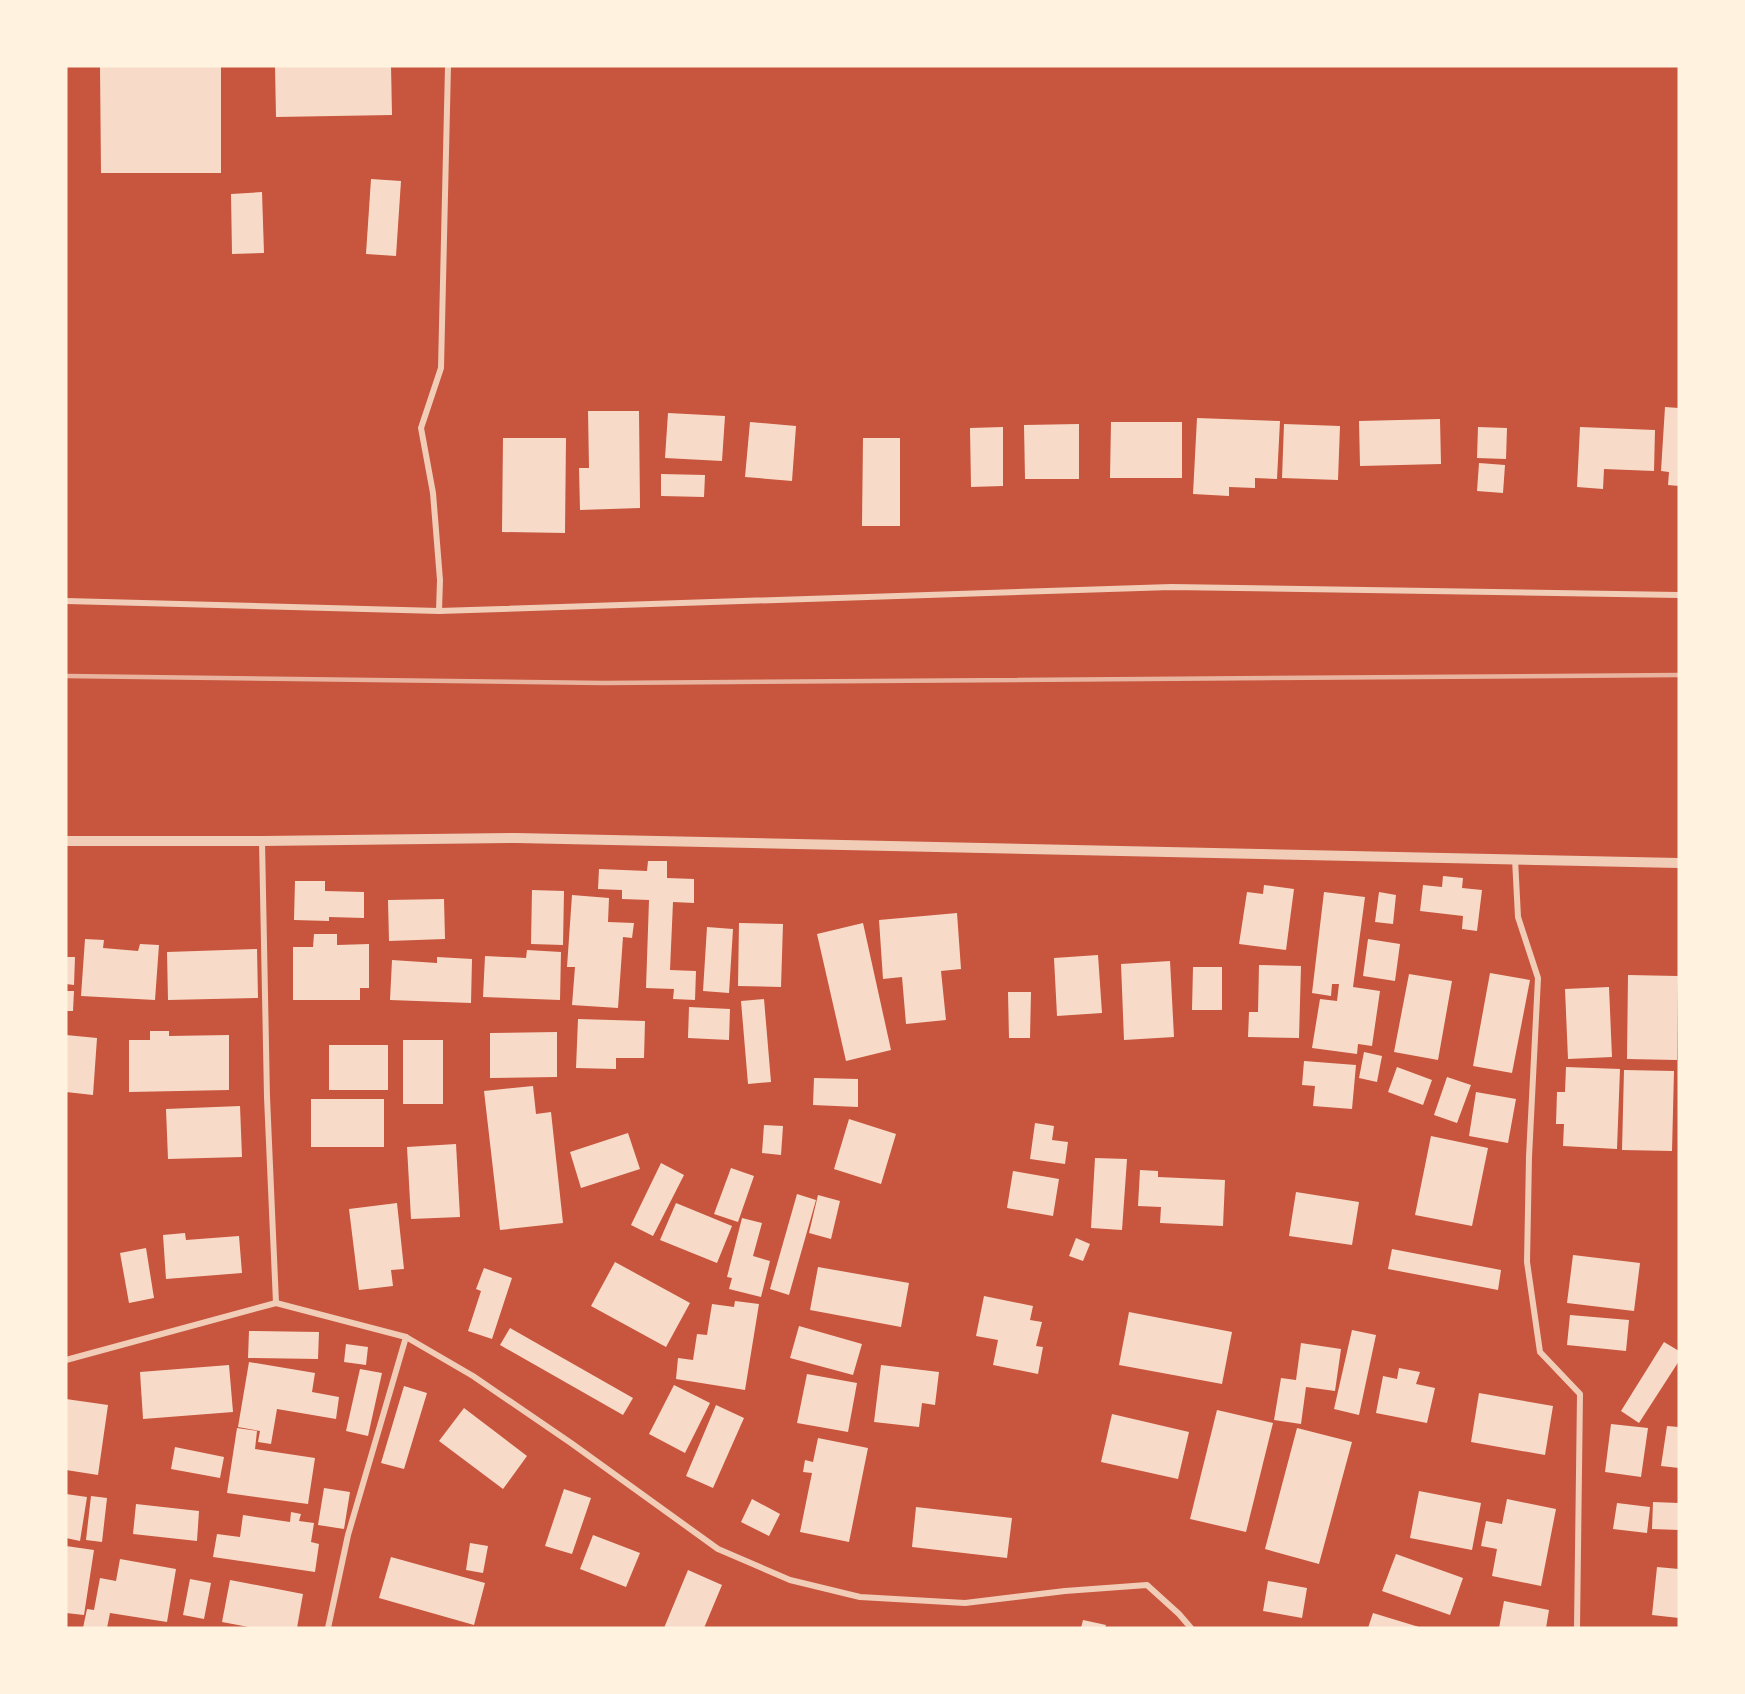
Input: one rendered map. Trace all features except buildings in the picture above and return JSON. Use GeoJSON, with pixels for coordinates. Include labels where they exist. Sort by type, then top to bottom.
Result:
{"type":"FeatureCollection","features":[{"type":"Feature","properties":{"kind":"street"},"geometry":{"type":"LineString","coordinates":[[438,611],[440,580],[433,493],[421,428],[441,368],[448,66]]}},
{"type":"Feature","properties":{"kind":"street"},"geometry":{"type":"LineString","coordinates":[[66,601],[438,611],[1171,587],[1679,595]]}},
{"type":"Feature","properties":{"kind":"street"},"geometry":{"type":"LineString","coordinates":[[66,841],[516,838],[1679,863]]}},
{"type":"Feature","properties":{"kind":"street"},"geometry":{"type":"LineString","coordinates":[[262,841],[267,1097],[276,1303]]}},
{"type":"Feature","properties":{"kind":"street"},"geometry":{"type":"LineString","coordinates":[[1515,859],[1518,917],[1538,978],[1529,1158],[1527,1262],[1540,1352],[1580,1394],[1577,1628]]}},
{"type":"Feature","properties":{"kind":"street"},"geometry":{"type":"LineString","coordinates":[[66,1360],[276,1303],[406,1337],[473,1376],[718,1549],[790,1580],[860,1597],[965,1603],[1065,1591],[1147,1585],[1191,1628]]}},
{"type":"Feature","properties":{"kind":"street"},"geometry":{"type":"LineString","coordinates":[[328,1628],[348,1535],[406,1337]]}},
{"type":"Feature","properties":{"kind":"railway"},"geometry":{"type":"LineString","coordinates":[[66,676],[603,683],[1679,675]]}}]}
